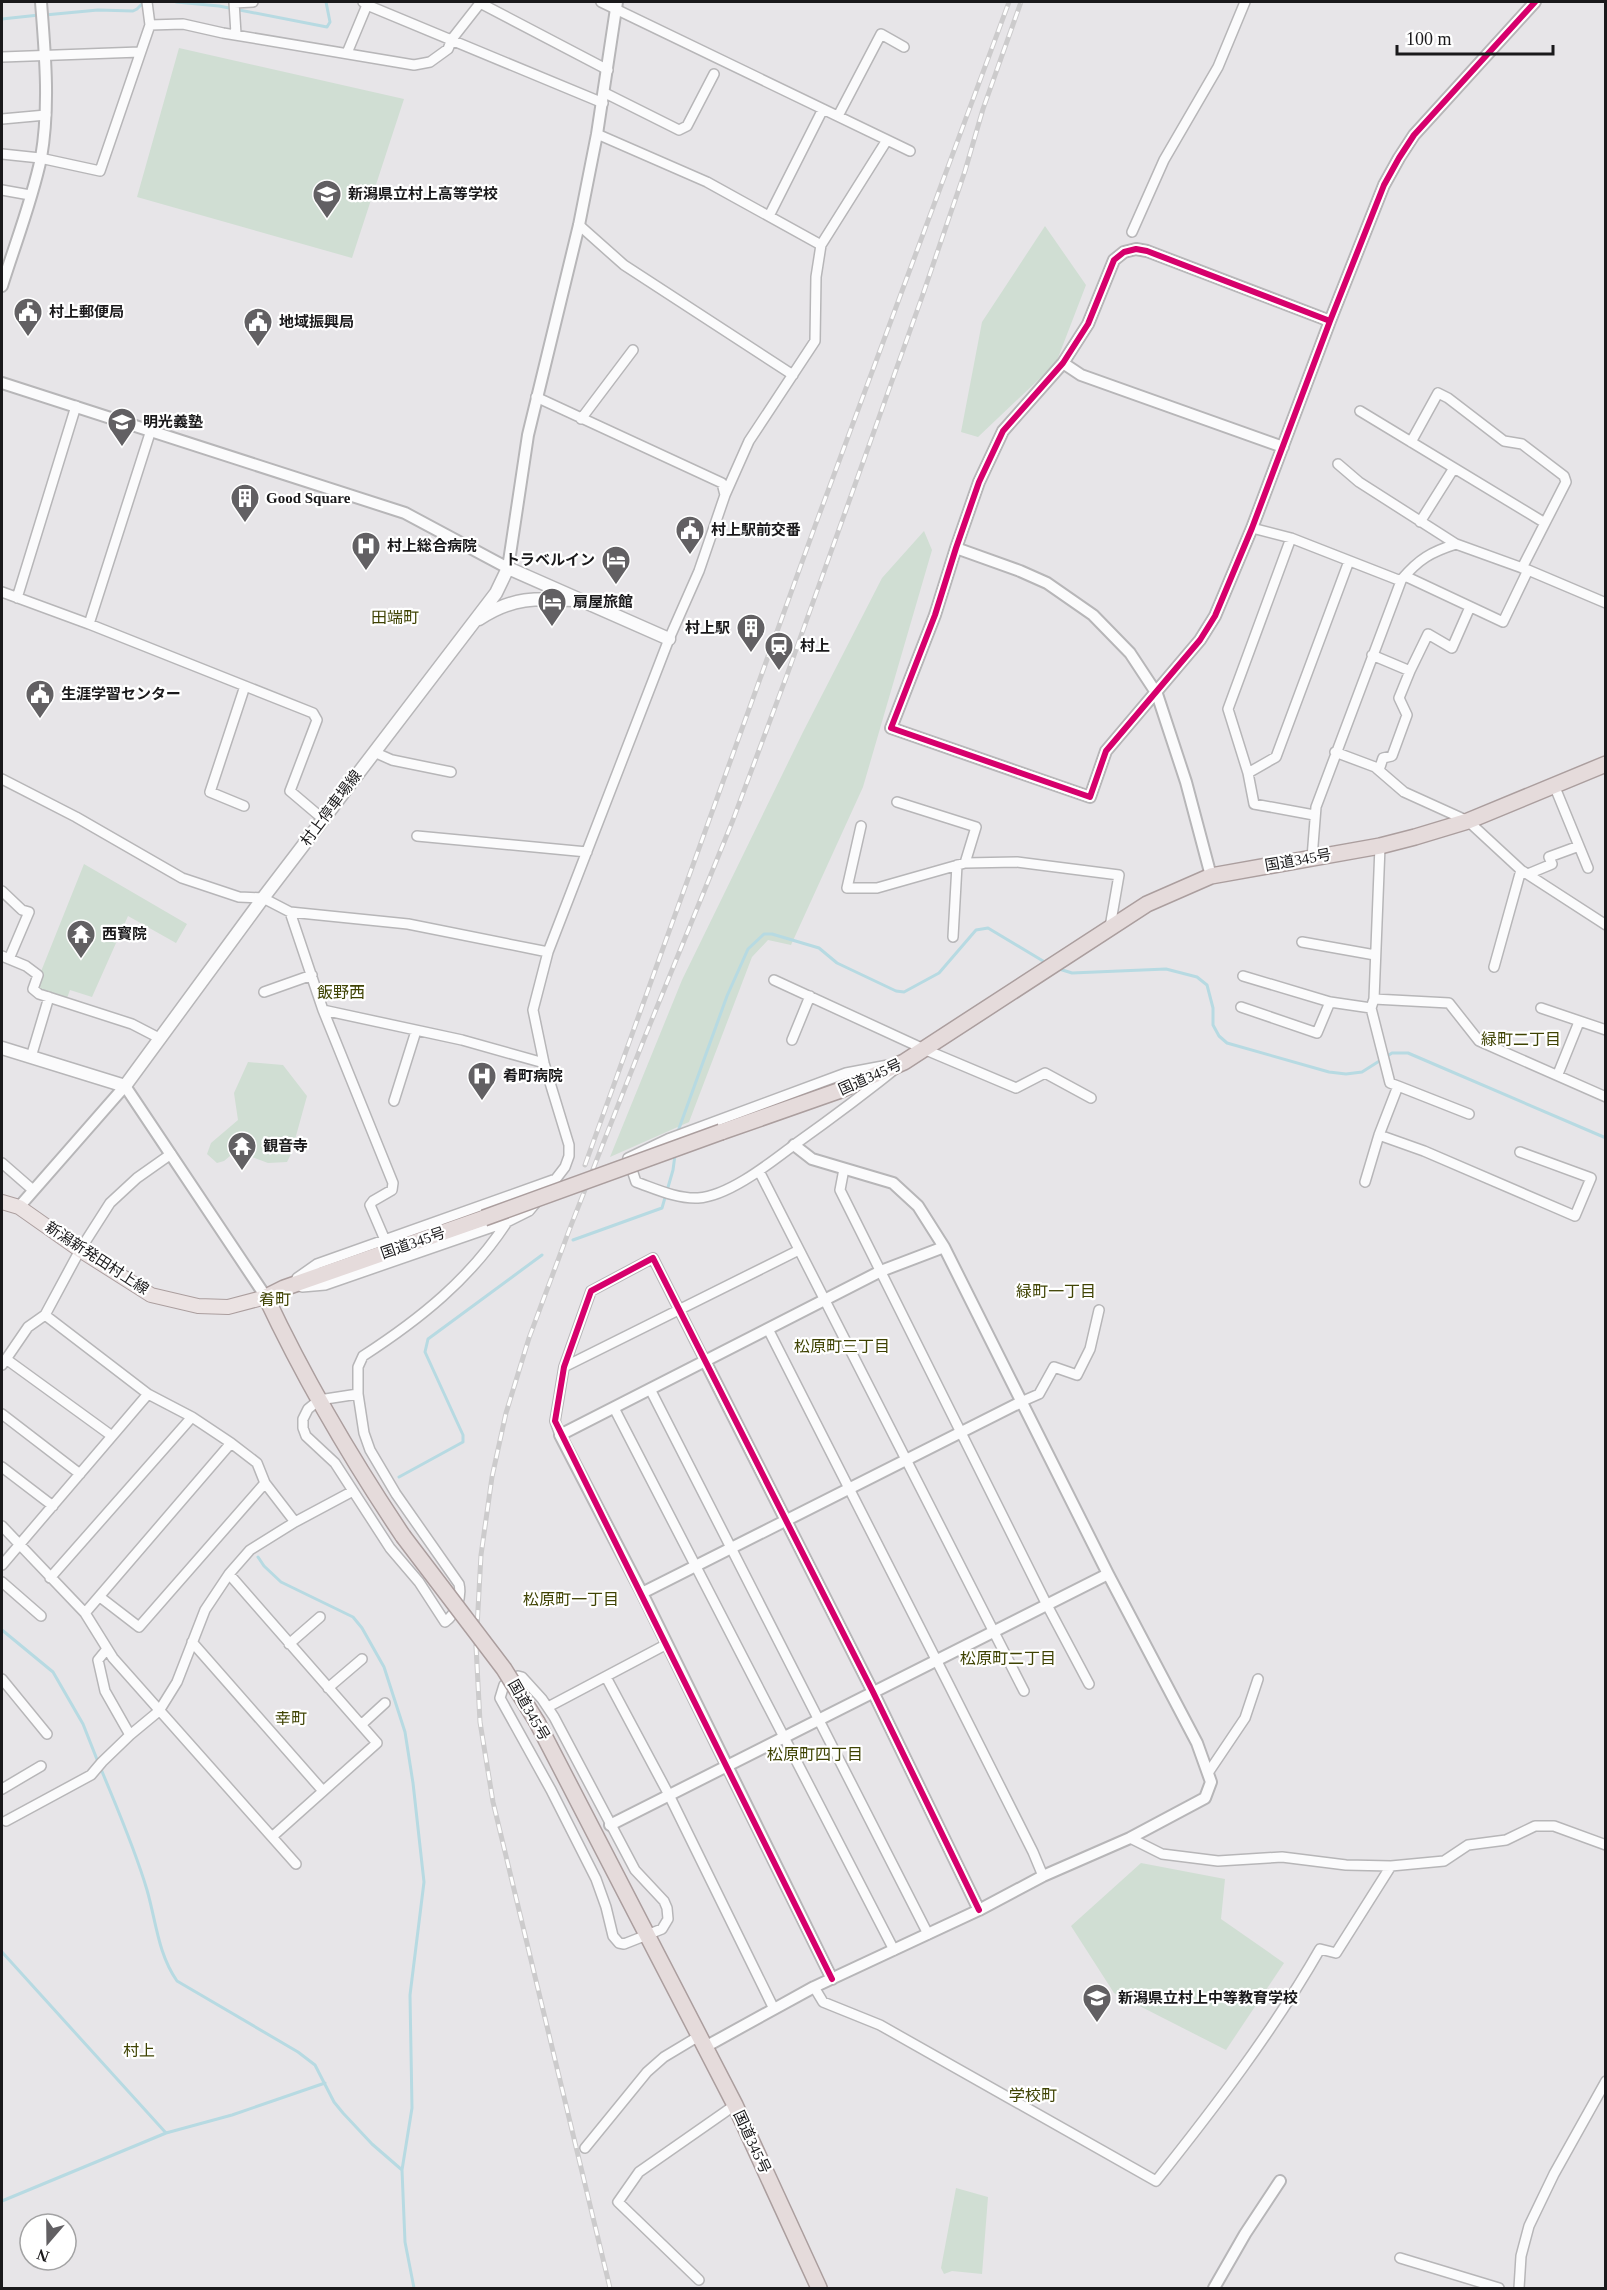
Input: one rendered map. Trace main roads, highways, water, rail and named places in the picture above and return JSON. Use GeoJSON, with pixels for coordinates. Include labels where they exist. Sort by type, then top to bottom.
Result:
{"type":"FeatureCollection","features":[{"type":"Feature","properties":{"kind":"highway","name":"国道345号"},"geometry":{"type":"LineString","coordinates":[[819,2289],[735,2104],[537,1722],[504,1669],[370,1487],[319,1400],[266,1297],[284,1288],[838,1091],[904,1062],[926,1050],[1147,904],[1211,876],[1380,846],[1468,821],[1605,764]]}},
{"type":"Feature","properties":{"kind":"main road","name":"村上停車場線"},"geometry":{"type":"LineString","coordinates":[[2,1048],[124,1086],[161,1039],[263,898],[496,593],[508,568],[581,600]]}},
{"type":"Feature","properties":{"kind":"main road"},"geometry":{"type":"LineString","coordinates":[[472,624],[503,605],[537,598],[581,600],[669,639]]}},
{"type":"Feature","properties":{"kind":"main road","name":"新潟新発田村上線"},"geometry":{"type":"LineString","coordinates":[[2,1202],[19,1207],[80,1250],[152,1295],[198,1306],[228,1307],[266,1297]]}},
{"type":"Feature","properties":{"kind":"waterway"},"geometry":{"type":"LineString","coordinates":[[45,15],[98,10],[133,11],[144,2]]}},
{"type":"Feature","properties":{"kind":"waterway"},"geometry":{"type":"LineString","coordinates":[[176,2],[219,6],[327,27],[330,22],[326,2]]}},
{"type":"Feature","properties":{"kind":"waterway"},"geometry":{"type":"LineString","coordinates":[[2,19],[39,15]]}},
{"type":"Feature","properties":{"kind":"waterway"},"geometry":{"type":"LineString","coordinates":[[677,1134],[727,996],[748,949],[764,934],[772,934],[819,948],[837,963],[896,991],[904,992],[939,973],[976,930],[988,928],[1048,964]]}},
{"type":"Feature","properties":{"kind":"waterway"},"geometry":{"type":"LineString","coordinates":[[1056,968],[1072,973],[1166,969],[1197,977],[1207,985],[1213,1008],[1213,1025],[1219,1036],[1227,1043],[1329,1072],[1346,1074],[1362,1072],[1392,1053],[1408,1053],[1606,1138]]}},
{"type":"Feature","properties":{"kind":"waterway"},"geometry":{"type":"LineString","coordinates":[[573,1240],[662,1208],[675,1155]]}},
{"type":"Feature","properties":{"kind":"waterway"},"geometry":{"type":"LineString","coordinates":[[399,1477],[463,1442],[463,1435],[425,1352],[428,1339],[542,1255]]}},
{"type":"Feature","properties":{"kind":"waterway"},"geometry":{"type":"LineString","coordinates":[[258,1557],[281,1582],[353,1617],[362,1628],[384,1667],[405,1732],[424,1882],[410,1995],[412,2108],[402,2170],[405,2242],[414,2288]]}},
{"type":"Feature","properties":{"kind":"waterway"},"geometry":{"type":"LineString","coordinates":[[2,1630],[53,1672],[83,1724],[98,1762]]}},
{"type":"Feature","properties":{"kind":"waterway"},"geometry":{"type":"LineString","coordinates":[[101,1769],[142,1875],[162,1949],[177,1981],[298,2052],[315,2065],[334,2102],[343,2113],[372,2144],[402,2170]]}},
{"type":"Feature","properties":{"kind":"waterway"},"geometry":{"type":"LineString","coordinates":[[2,1952],[166,2133]]}},
{"type":"Feature","properties":{"kind":"waterway"},"geometry":{"type":"LineString","coordinates":[[2,2201],[166,2133],[232,2115],[325,2083]]}},
{"type":"Feature","properties":{"kind":"railway"},"geometry":{"type":"LineString","coordinates":[[585,1165],[815,526],[1009,2]]}},
{"type":"Feature","properties":{"kind":"railway"},"geometry":{"type":"LineString","coordinates":[[610,2288],[493,1802],[480,1722],[476,1646],[481,1555],[492,1477],[506,1413],[529,1338],[644,1039],[733,820],[787,675],[922,297],[965,171],[983,109],[1021,2]]}},
{"type":"Feature","properties":{"kind":"place","name":"新潟県立村上高等学校"},"geometry":{"type":"Point","coordinates":[327,220]}},
{"type":"Feature","properties":{"kind":"place","name":"村上郵便局"},"geometry":{"type":"Point","coordinates":[28,338]}},
{"type":"Feature","properties":{"kind":"place","name":"地域振興局"},"geometry":{"type":"Point","coordinates":[258,348]}},
{"type":"Feature","properties":{"kind":"place","name":"明光義塾"},"geometry":{"type":"Point","coordinates":[122,448]}},
{"type":"Feature","properties":{"kind":"place","name":"Good Square"},"geometry":{"type":"Point","coordinates":[245,524]}},
{"type":"Feature","properties":{"kind":"place","name":"村上駅前交番"},"geometry":{"type":"Point","coordinates":[690,556]}},
{"type":"Feature","properties":{"kind":"place","name":"村上総合病院"},"geometry":{"type":"Point","coordinates":[366,572]}},
{"type":"Feature","properties":{"kind":"place","name":"トラベルイン"},"geometry":{"type":"Point","coordinates":[616,586]}},
{"type":"Feature","properties":{"kind":"place","name":"扇屋旅館"},"geometry":{"type":"Point","coordinates":[552,628]}},
{"type":"Feature","properties":{"kind":"place","name":"村上駅"},"geometry":{"type":"Point","coordinates":[751,654]}},
{"type":"Feature","properties":{"kind":"place","name":"村上"},"geometry":{"type":"Point","coordinates":[779,672]}},
{"type":"Feature","properties":{"kind":"place","name":"生涯学習センター"},"geometry":{"type":"Point","coordinates":[40,720]}},
{"type":"Feature","properties":{"kind":"place","name":"西寳院"},"geometry":{"type":"Point","coordinates":[81,960]}},
{"type":"Feature","properties":{"kind":"place","name":"肴町病院"},"geometry":{"type":"Point","coordinates":[482,1102]}},
{"type":"Feature","properties":{"kind":"place","name":"観音寺"},"geometry":{"type":"Point","coordinates":[242,1172]}},
{"type":"Feature","properties":{"kind":"place","name":"新潟県立村上中等教育学校"},"geometry":{"type":"Point","coordinates":[1097,2024]}},
{"type":"Feature","properties":{"kind":"district","name":"田端町"},"geometry":{"type":"Point","coordinates":[395,617]}},
{"type":"Feature","properties":{"kind":"district","name":"飯野西"},"geometry":{"type":"Point","coordinates":[341,992]}},
{"type":"Feature","properties":{"kind":"district","name":"緑町二丁目"},"geometry":{"type":"Point","coordinates":[1521,1039]}},
{"type":"Feature","properties":{"kind":"district","name":"緑町一丁目"},"geometry":{"type":"Point","coordinates":[1056,1291]}},
{"type":"Feature","properties":{"kind":"district","name":"肴町"},"geometry":{"type":"Point","coordinates":[275,1299]}},
{"type":"Feature","properties":{"kind":"district","name":"松原町三丁目"},"geometry":{"type":"Point","coordinates":[842,1346]}},
{"type":"Feature","properties":{"kind":"district","name":"松原町一丁目"},"geometry":{"type":"Point","coordinates":[571,1599]}},
{"type":"Feature","properties":{"kind":"district","name":"松原町二丁目"},"geometry":{"type":"Point","coordinates":[1008,1658]}},
{"type":"Feature","properties":{"kind":"district","name":"幸町"},"geometry":{"type":"Point","coordinates":[291,1718]}},
{"type":"Feature","properties":{"kind":"district","name":"松原町四丁目"},"geometry":{"type":"Point","coordinates":[815,1754]}},
{"type":"Feature","properties":{"kind":"district","name":"村上"},"geometry":{"type":"Point","coordinates":[139,2050]}},
{"type":"Feature","properties":{"kind":"district","name":"学校町"},"geometry":{"type":"Point","coordinates":[1033,2095]}}]}
